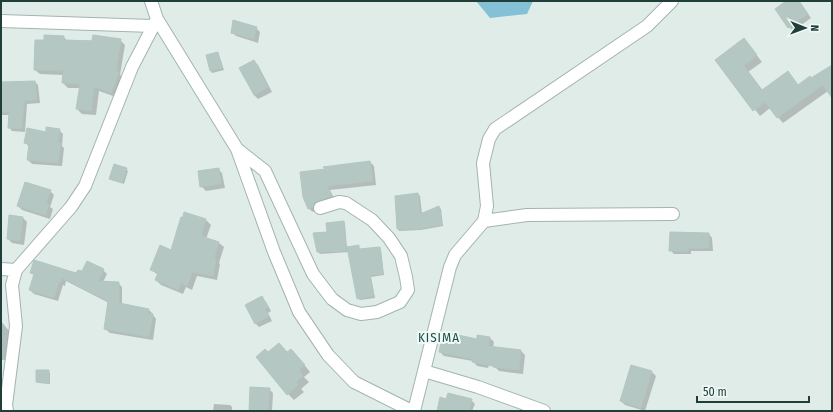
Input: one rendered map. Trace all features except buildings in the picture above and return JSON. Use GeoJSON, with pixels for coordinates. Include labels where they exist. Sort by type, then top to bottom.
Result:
{"type":"FeatureCollection","features":[{"type":"Feature","properties":{"kind":"street"},"geometry":{"type":"LineString","coordinates":[[151,1],[155,22],[237,149],[274,252],[299,312],[328,355],[354,382],[413,411],[450,267],[455,255],[484,221],[487,206],[483,163],[489,139],[495,129],[647,26],[672,1]]}},
{"type":"Feature","properties":{"kind":"street"},"geometry":{"type":"LineString","coordinates":[[1,21],[155,22]]}},
{"type":"Feature","properties":{"kind":"street"},"geometry":{"type":"LineString","coordinates":[[7,411],[6,404],[16,326],[12,286],[16,270],[71,208],[85,186],[132,67],[155,22]]}},
{"type":"Feature","properties":{"kind":"street"},"geometry":{"type":"LineString","coordinates":[[237,149],[265,172],[314,274],[332,299],[346,310],[361,314],[377,312],[400,302],[408,290],[406,277],[401,256],[389,238],[372,220],[346,203],[339,202],[320,208]]}},
{"type":"Feature","properties":{"kind":"street"},"geometry":{"type":"LineString","coordinates":[[484,221],[527,215],[673,214]]}},
{"type":"Feature","properties":{"kind":"street"},"geometry":{"type":"LineString","coordinates":[[1,269],[16,270]]}},
{"type":"Feature","properties":{"kind":"street"},"geometry":{"type":"LineString","coordinates":[[424,371],[478,387],[544,411]]}},
{"type":"Feature","properties":{"kind":"water"},"geometry":{"type":"Polygon","coordinates":[[[476,1],[533,1],[527,14],[490,18],[476,1]]]}},
{"type":"Feature","properties":{"kind":"district","name":"KISIMA"},"geometry":{"type":"Point","coordinates":[439,337]}}]}
